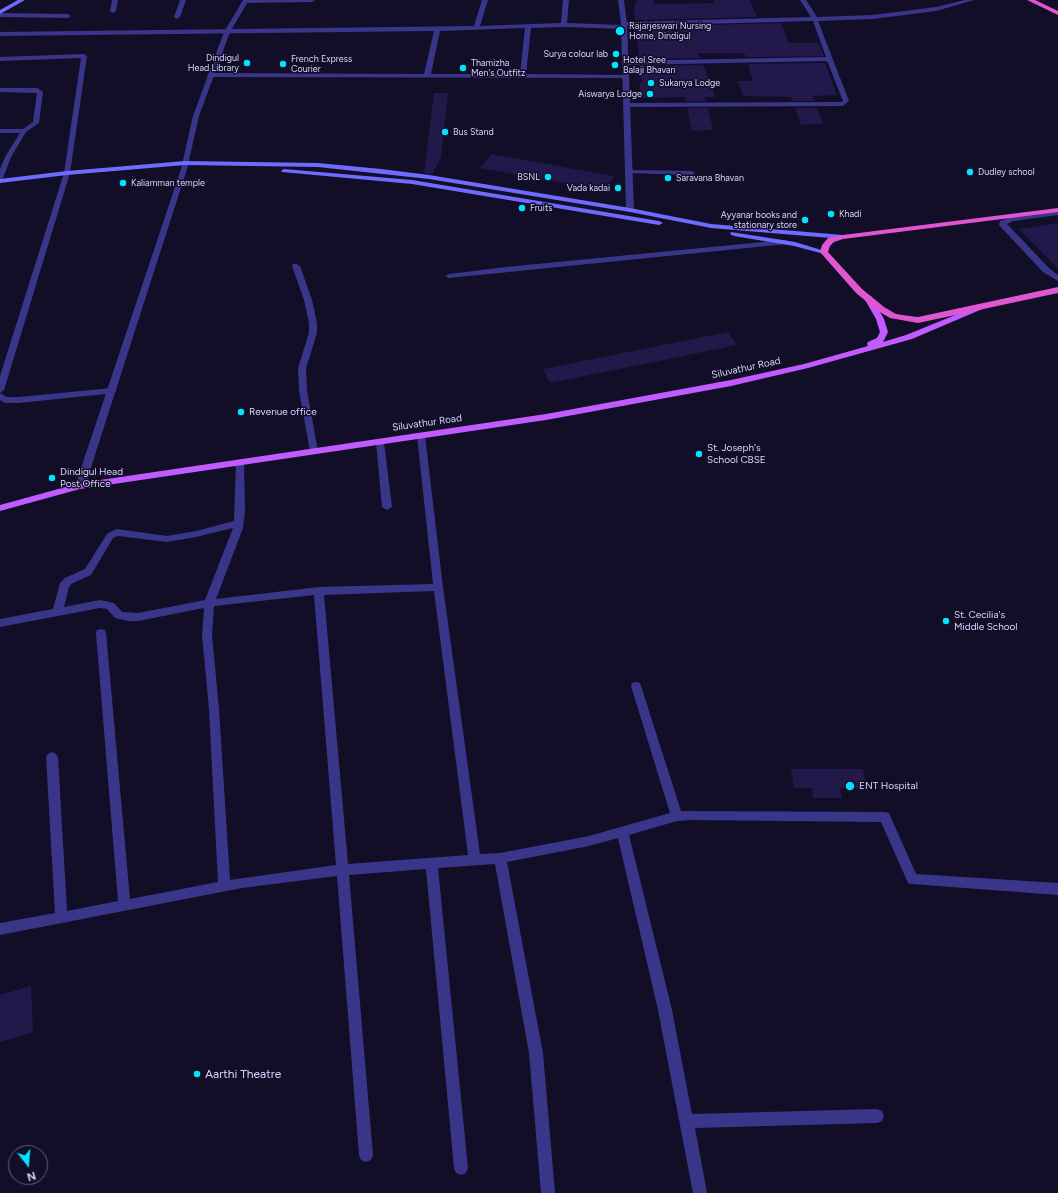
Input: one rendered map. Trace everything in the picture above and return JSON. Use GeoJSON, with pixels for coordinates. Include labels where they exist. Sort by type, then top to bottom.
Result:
{"type":"FeatureCollection","features":[{"type":"Feature","properties":{"kind":"highway"},"geometry":{"type":"LineString","coordinates":[[1030,0],[1058,13]]}},
{"type":"Feature","properties":{"kind":"highway"},"geometry":{"type":"LineString","coordinates":[[1058,210],[843,237],[831,240],[826,245],[824,252],[859,291],[881,309],[893,316],[909,319],[918,320],[1058,290]]}},
{"type":"Feature","properties":{"kind":"main road"},"geometry":{"type":"LineString","coordinates":[[0,14],[22,0]]}},
{"type":"Feature","properties":{"kind":"main road"},"geometry":{"type":"LineString","coordinates":[[0,180],[67,173],[167,166],[318,165],[381,171],[467,183],[630,210],[712,226],[843,237]]}},
{"type":"Feature","properties":{"kind":"main road"},"geometry":{"type":"LineString","coordinates":[[185,166],[284,171],[412,182],[784,242],[824,252]]}},
{"type":"Feature","properties":{"kind":"main road"},"geometry":{"type":"LineString","coordinates":[[458,190],[467,183]]}},
{"type":"Feature","properties":{"kind":"main road","name":"Siluvathur Road"},"geometry":{"type":"LineString","coordinates":[[857,352],[880,340],[884,332],[880,319],[868,298]]}},
{"type":"Feature","properties":{"kind":"main road","name":"Siluvathur Road"},"geometry":{"type":"LineString","coordinates":[[0,508],[80,486],[546,417],[731,383],[805,366],[909,337],[983,307]]}},
{"type":"Feature","properties":{"kind":"street"},"geometry":{"type":"LineString","coordinates":[[113,11],[115,0]]}},
{"type":"Feature","properties":{"kind":"street"},"geometry":{"type":"LineString","coordinates":[[177,17],[183,0]]}},
{"type":"Feature","properties":{"kind":"street"},"geometry":{"type":"LineString","coordinates":[[80,486],[185,166],[196,116],[227,32],[245,1],[312,0]]}},
{"type":"Feature","properties":{"kind":"street"},"geometry":{"type":"LineString","coordinates":[[477,27],[485,0]]}},
{"type":"Feature","properties":{"kind":"street"},"geometry":{"type":"LineString","coordinates":[[564,25],[566,0]]}},
{"type":"Feature","properties":{"kind":"street"},"geometry":{"type":"LineString","coordinates":[[622,0],[626,63],[630,210]]}},
{"type":"Feature","properties":{"kind":"street"},"geometry":{"type":"LineString","coordinates":[[627,105],[843,104],[846,101],[815,19],[803,0]]}},
{"type":"Feature","properties":{"kind":"street"},"geometry":{"type":"LineString","coordinates":[[0,34],[437,29],[564,25],[624,26],[873,17],[936,9],[971,0]]}},
{"type":"Feature","properties":{"kind":"street"},"geometry":{"type":"LineString","coordinates":[[0,14],[68,16]]}},
{"type":"Feature","properties":{"kind":"street"},"geometry":{"type":"LineString","coordinates":[[523,75],[528,26]]}},
{"type":"Feature","properties":{"kind":"street"},"geometry":{"type":"LineString","coordinates":[[427,76],[437,29]]}},
{"type":"Feature","properties":{"kind":"street"},"geometry":{"type":"LineString","coordinates":[[0,59],[84,56],[84,67],[67,173],[0,390]]}},
{"type":"Feature","properties":{"kind":"street"},"geometry":{"type":"LineString","coordinates":[[626,63],[815,59],[830,60]]}},
{"type":"Feature","properties":{"kind":"street"},"geometry":{"type":"LineString","coordinates":[[210,75],[626,76]]}},
{"type":"Feature","properties":{"kind":"street"},"geometry":{"type":"LineString","coordinates":[[0,90],[39,90],[36,123],[24,131],[8,157],[0,180]]}},
{"type":"Feature","properties":{"kind":"street"},"geometry":{"type":"LineString","coordinates":[[0,131],[24,131]]}},
{"type":"Feature","properties":{"kind":"street"},"geometry":{"type":"LineString","coordinates":[[0,157],[8,157]]}},
{"type":"Feature","properties":{"kind":"street"},"geometry":{"type":"LineString","coordinates":[[629,172],[692,173]]}},
{"type":"Feature","properties":{"kind":"street"},"geometry":{"type":"LineString","coordinates":[[1058,213],[1011,219],[1003,223],[1003,225],[1046,270],[1058,279]]}},
{"type":"Feature","properties":{"kind":"street"},"geometry":{"type":"LineString","coordinates":[[449,276],[506,269],[784,242]]}},
{"type":"Feature","properties":{"kind":"street"},"geometry":{"type":"LineString","coordinates":[[296,266],[308,300],[313,323],[313,333],[302,368],[303,391],[314,451]]}},
{"type":"Feature","properties":{"kind":"street"},"geometry":{"type":"LineString","coordinates":[[0,396],[5,400],[18,400],[112,391]]}},
{"type":"Feature","properties":{"kind":"street"},"geometry":{"type":"LineString","coordinates":[[421,436],[438,587],[475,860]]}},
{"type":"Feature","properties":{"kind":"street"},"geometry":{"type":"LineString","coordinates":[[380,442],[387,507]]}},
{"type":"Feature","properties":{"kind":"street"},"geometry":{"type":"LineString","coordinates":[[224,886],[214,709],[207,634],[208,603],[238,523],[240,462]]}},
{"type":"Feature","properties":{"kind":"street"},"geometry":{"type":"LineString","coordinates":[[58,611],[64,586],[68,581],[88,572],[110,536],[117,532],[145,538],[167,539],[196,534],[238,523]]}},
{"type":"Feature","properties":{"kind":"street"},"geometry":{"type":"LineString","coordinates":[[0,623],[100,604],[110,606],[119,615],[138,617],[208,603],[319,591],[438,587]]}},
{"type":"Feature","properties":{"kind":"street"},"geometry":{"type":"LineString","coordinates":[[319,591],[366,1155]]}},
{"type":"Feature","properties":{"kind":"street"},"geometry":{"type":"LineString","coordinates":[[101,633],[124,905]]}},
{"type":"Feature","properties":{"kind":"street"},"geometry":{"type":"LineString","coordinates":[[636,686],[677,816]]}},
{"type":"Feature","properties":{"kind":"street"},"geometry":{"type":"LineString","coordinates":[[52,757],[61,918]]}},
{"type":"Feature","properties":{"kind":"street"},"geometry":{"type":"LineString","coordinates":[[0,929],[224,886],[342,870],[500,858],[589,841],[677,816],[691,815],[885,817],[912,879],[1058,889]]}},
{"type":"Feature","properties":{"kind":"street"},"geometry":{"type":"LineString","coordinates":[[622,832],[665,1010],[700,1193]]}},
{"type":"Feature","properties":{"kind":"street"},"geometry":{"type":"LineString","coordinates":[[500,858],[536,1053],[548,1193]]}},
{"type":"Feature","properties":{"kind":"street"},"geometry":{"type":"LineString","coordinates":[[432,864],[461,1168]]}},
{"type":"Feature","properties":{"kind":"street"},"geometry":{"type":"LineString","coordinates":[[687,1121],[877,1116]]}},
{"type":"Feature","properties":{"kind":"building"},"geometry":{"type":"Polygon","coordinates":[[[636,0],[653,0],[654,4],[715,3],[714,0],[750,0],[757,17],[635,20],[634,4],[637,4],[636,0]]]}},
{"type":"Feature","properties":{"kind":"building"},"geometry":{"type":"Polygon","coordinates":[[[781,23],[789,43],[819,43],[824,56],[746,57],[744,53],[698,53],[700,58],[640,59],[635,27],[781,23]]]}},
{"type":"Feature","properties":{"kind":"building"},"geometry":{"type":"Polygon","coordinates":[[[825,63],[837,95],[812,96],[814,101],[792,101],[791,97],[743,96],[738,81],[753,81],[748,64],[825,63]]]}},
{"type":"Feature","properties":{"kind":"building"},"geometry":{"type":"Polygon","coordinates":[[[703,65],[711,82],[715,97],[705,97],[706,101],[686,101],[685,97],[642,98],[639,82],[642,82],[638,66],[703,65]]]}},
{"type":"Feature","properties":{"kind":"building"},"geometry":{"type":"Polygon","coordinates":[[[434,93],[448,93],[441,158],[432,174],[424,173],[434,93]]]}},
{"type":"Feature","properties":{"kind":"building"},"geometry":{"type":"Polygon","coordinates":[[[687,108],[708,108],[713,130],[692,131],[687,108]]]}},
{"type":"Feature","properties":{"kind":"building"},"geometry":{"type":"Polygon","coordinates":[[[795,108],[817,108],[823,124],[801,125],[795,108]]]}},
{"type":"Feature","properties":{"kind":"building"},"geometry":{"type":"Polygon","coordinates":[[[491,154],[614,176],[605,190],[480,168],[491,154]]]}},
{"type":"Feature","properties":{"kind":"building"},"geometry":{"type":"Polygon","coordinates":[[[1058,223],[1058,269],[1019,229],[1058,223]]]}},
{"type":"Feature","properties":{"kind":"building"},"geometry":{"type":"Polygon","coordinates":[[[728,332],[737,345],[550,383],[543,369],[728,332]]]}},
{"type":"Feature","properties":{"kind":"building"},"geometry":{"type":"Polygon","coordinates":[[[791,769],[863,769],[867,788],[840,788],[842,798],[813,798],[812,788],[794,788],[791,769]]]}},
{"type":"Feature","properties":{"kind":"building"},"geometry":{"type":"Polygon","coordinates":[[[31,986],[33,1032],[0,1042],[0,995],[31,986]]]}},
{"type":"Feature","properties":{"kind":"place","name":"Rajarjeswari Nursing Home, Dindigul"},"geometry":{"type":"Point","coordinates":[620,31]}},
{"type":"Feature","properties":{"kind":"place","name":"Surya colour lab"},"geometry":{"type":"Point","coordinates":[616,54]}},
{"type":"Feature","properties":{"kind":"place","name":"Dindigul Head Library"},"geometry":{"type":"Point","coordinates":[247,63]}},
{"type":"Feature","properties":{"kind":"place","name":"French Express Courier"},"geometry":{"type":"Point","coordinates":[283,64]}},
{"type":"Feature","properties":{"kind":"place","name":"Hotel Sree Balaji Bhavan"},"geometry":{"type":"Point","coordinates":[615,65]}},
{"type":"Feature","properties":{"kind":"place","name":"Thamizha Men's Outfitz"},"geometry":{"type":"Point","coordinates":[463,68]}},
{"type":"Feature","properties":{"kind":"place","name":"Sukanya Lodge"},"geometry":{"type":"Point","coordinates":[651,83]}},
{"type":"Feature","properties":{"kind":"place","name":"Aiswarya Lodge"},"geometry":{"type":"Point","coordinates":[650,94]}},
{"type":"Feature","properties":{"kind":"place","name":"Bus Stand"},"geometry":{"type":"Point","coordinates":[445,132]}},
{"type":"Feature","properties":{"kind":"place","name":"Dudley school"},"geometry":{"type":"Point","coordinates":[970,172]}},
{"type":"Feature","properties":{"kind":"place","name":"BSNL"},"geometry":{"type":"Point","coordinates":[548,177]}},
{"type":"Feature","properties":{"kind":"place","name":"Saravana Bhavan"},"geometry":{"type":"Point","coordinates":[668,178]}},
{"type":"Feature","properties":{"kind":"place","name":"Kaliamman temple"},"geometry":{"type":"Point","coordinates":[123,183]}},
{"type":"Feature","properties":{"kind":"place","name":"Vada kadai"},"geometry":{"type":"Point","coordinates":[618,188]}},
{"type":"Feature","properties":{"kind":"place","name":"Fruits"},"geometry":{"type":"Point","coordinates":[522,208]}},
{"type":"Feature","properties":{"kind":"place","name":"Khadi"},"geometry":{"type":"Point","coordinates":[831,214]}},
{"type":"Feature","properties":{"kind":"place","name":"Ayyanar books and stationary store"},"geometry":{"type":"Point","coordinates":[805,220]}},
{"type":"Feature","properties":{"kind":"place","name":"Revenue office"},"geometry":{"type":"Point","coordinates":[241,412]}},
{"type":"Feature","properties":{"kind":"place","name":"St. Joseph's School CBSE"},"geometry":{"type":"Point","coordinates":[699,454]}},
{"type":"Feature","properties":{"kind":"place","name":"Dindigul Head Post Office"},"geometry":{"type":"Point","coordinates":[52,478]}},
{"type":"Feature","properties":{"kind":"place","name":"St. Cecilia's Middle School"},"geometry":{"type":"Point","coordinates":[946,621]}},
{"type":"Feature","properties":{"kind":"place","name":"ENT Hospital"},"geometry":{"type":"Point","coordinates":[850,786]}},
{"type":"Feature","properties":{"kind":"place","name":"Aarthi Theatre"},"geometry":{"type":"Point","coordinates":[197,1074]}}]}
